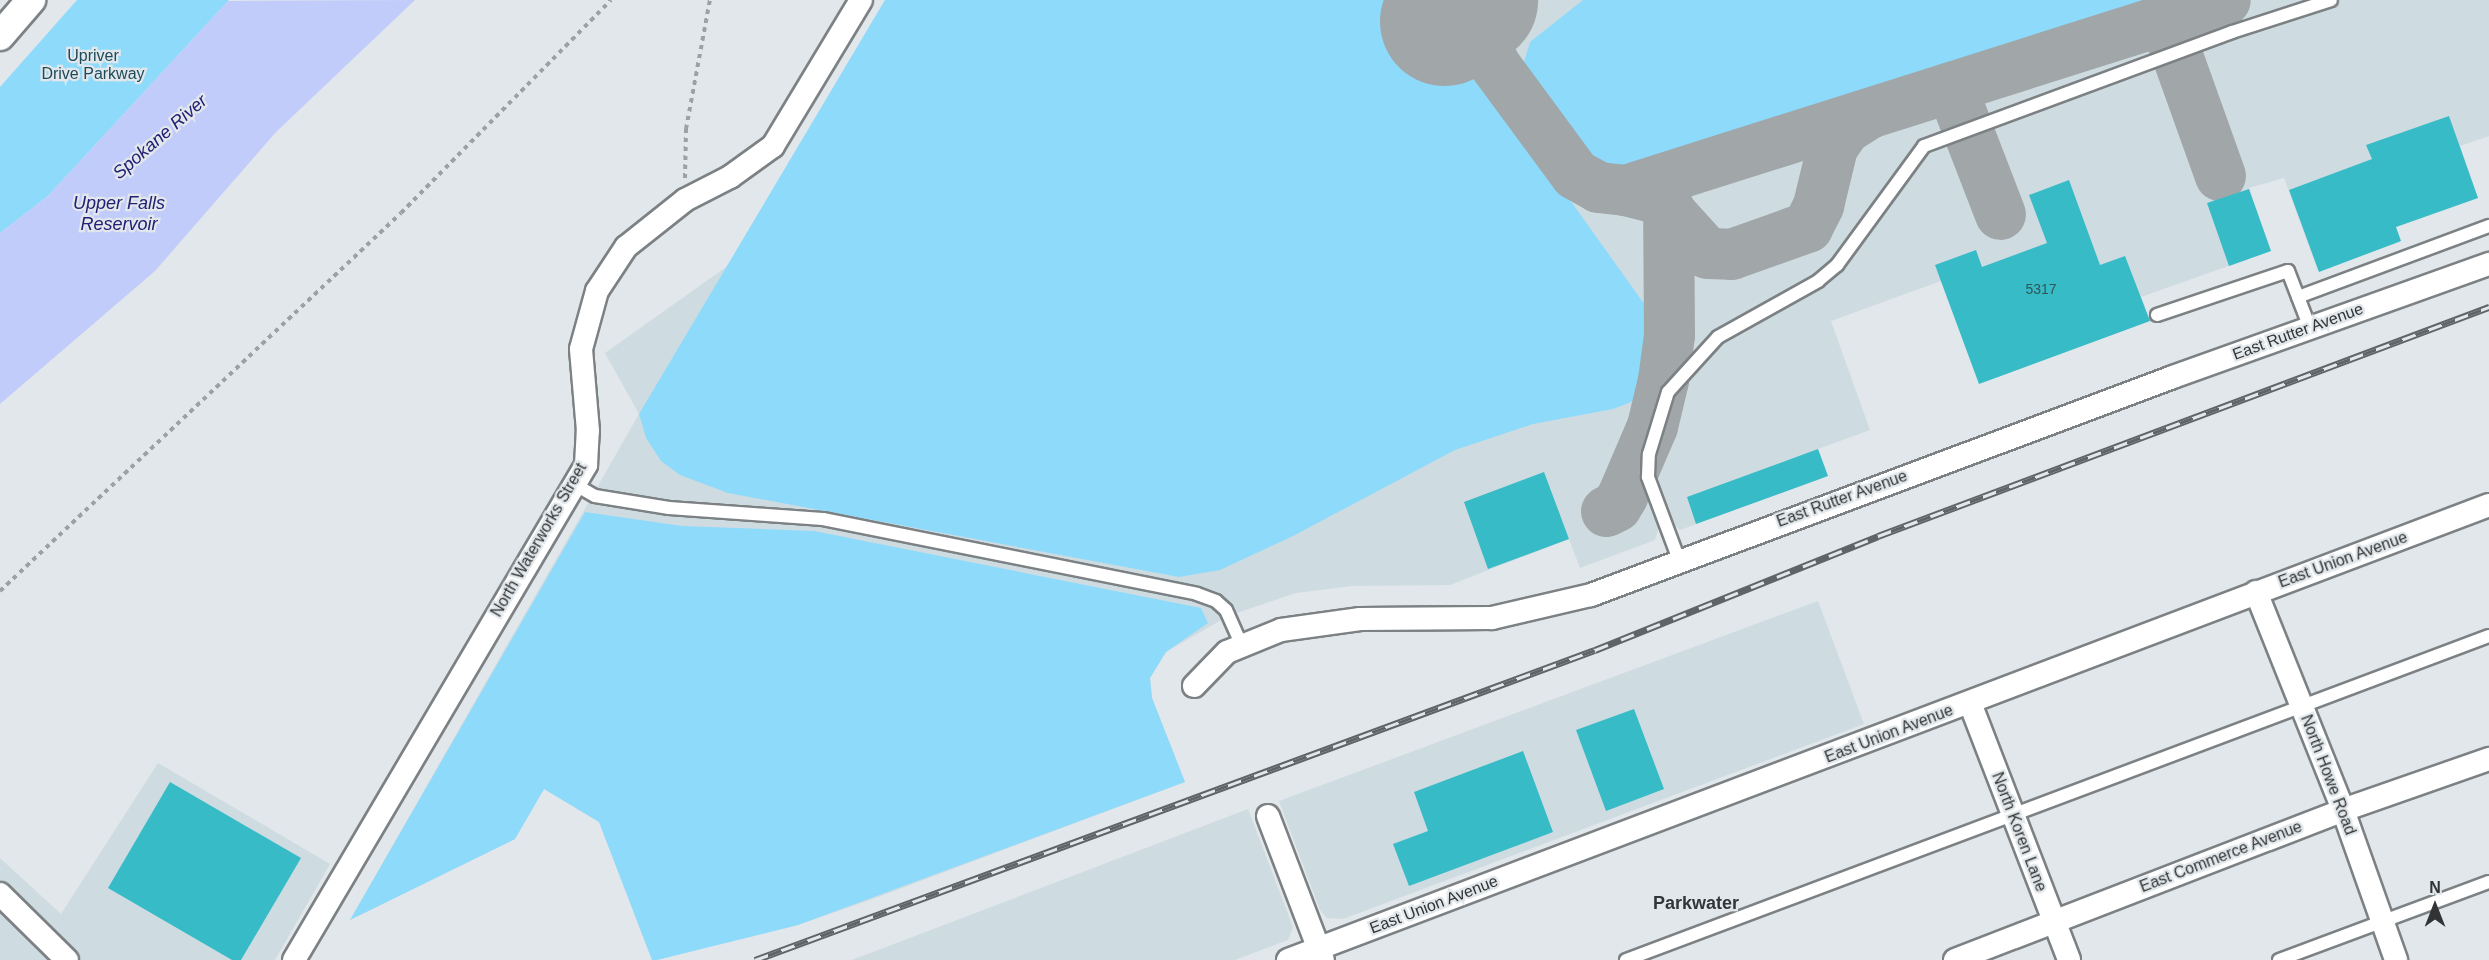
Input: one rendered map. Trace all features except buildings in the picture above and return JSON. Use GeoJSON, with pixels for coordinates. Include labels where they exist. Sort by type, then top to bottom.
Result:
{"type":"FeatureCollection","features":[{"type":"Feature","properties":{"kind":"street"},"geometry":{"type":"LineString","coordinates":[[0,36],[31,0]]}},
{"type":"Feature","properties":{"kind":"street","name":"North Waterworks Street"},"geometry":{"type":"LineString","coordinates":[[294,960],[586,465],[588,431],[581,349],[597,291],[626,247],[685,200],[730,177],[772,146],[861,0]]}},
{"type":"Feature","properties":{"kind":"street","name":"East Rutter Avenue"},"geometry":{"type":"LineString","coordinates":[[1194,686],[1213,664],[1241,643],[1321,622],[1492,618],[1591,595],[1680,560],[2489,264]]}},
{"type":"Feature","properties":{"kind":"street","name":"East Union Avenue"},"geometry":{"type":"LineString","coordinates":[[1288,960],[1321,954],[2256,592],[2489,505]]}},
{"type":"Feature","properties":{"kind":"street","name":"North Howe Road"},"geometry":{"type":"LineString","coordinates":[[2256,592],[2343,810],[2396,960]]}},
{"type":"Feature","properties":{"kind":"street","name":"North Koren Lane"},"geometry":{"type":"LineString","coordinates":[[1970,703],[2069,960]]}},
{"type":"Feature","properties":{"kind":"street","name":"East Commerce Avenue"},"geometry":{"type":"LineString","coordinates":[[1955,960],[2343,810],[2489,759]]}},
{"type":"Feature","properties":{"kind":"street"},"geometry":{"type":"LineString","coordinates":[[1268,816],[1321,954]]}},
{"type":"Feature","properties":{"kind":"street"},"geometry":{"type":"LineString","coordinates":[[1,898],[67,960]]}},
{"type":"Feature","properties":{"kind":"lane"},"geometry":{"type":"LineString","coordinates":[[1680,560],[1648,477],[1649,454],[1668,392],[1719,337],[1818,281],[1837,265],[1924,146],[2232,32],[2331,0]]}},
{"type":"Feature","properties":{"kind":"lane"},"geometry":{"type":"LineString","coordinates":[[2298,297],[2489,226]]}},
{"type":"Feature","properties":{"kind":"lane"},"geometry":{"type":"LineString","coordinates":[[2157,315],[2288,271],[2310,328]]}},
{"type":"Feature","properties":{"kind":"lane"},"geometry":{"type":"LineString","coordinates":[[574,484],[595,496],[669,508],[823,519],[1197,594],[1216,601],[1226,610],[1241,643]]}},
{"type":"Feature","properties":{"kind":"lane"},"geometry":{"type":"LineString","coordinates":[[1626,960],[2489,636]]}},
{"type":"Feature","properties":{"kind":"lane"},"geometry":{"type":"LineString","coordinates":[[2279,960],[2489,882]]}},
{"type":"Feature","properties":{"kind":"path"},"geometry":{"type":"LineString","coordinates":[[0,591],[401,213],[611,0]]}},
{"type":"Feature","properties":{"kind":"path"},"geometry":{"type":"LineString","coordinates":[[685,200],[686,129],[710,0]]}},
{"type":"Feature","properties":{"kind":"shaded area"},"geometry":{"type":"Polygon","coordinates":[[[885,0],[2489,0],[2489,136],[2460,146],[2478,198],[2396,227],[2400,242],[2318,271],[2284,178],[2249,188],[2271,251],[2141,297],[2150,321],[1979,384],[1941,281],[1831,321],[1870,430],[1818,449],[1828,476],[1680,530],[1670,521],[1660,524],[1655,540],[1580,568],[1569,539],[1450,585],[1352,586],[1296,593],[1228,616],[1166,652],[1150,678],[1152,698],[1185,782],[870,900],[798,925],[652,960],[599,822],[544,789],[515,839],[350,920],[639,414],[605,353],[729,265],[885,0]]]}},
{"type":"Feature","properties":{"kind":"shaded area"},"geometry":{"type":"Polygon","coordinates":[[[1818,601],[1864,724],[1343,919],[1327,918],[1320,910],[1279,801],[1818,601]]]}},
{"type":"Feature","properties":{"kind":"shaded area"},"geometry":{"type":"Polygon","coordinates":[[[158,763],[330,864],[275,960],[0,960],[0,858],[61,914],[158,763]]]}},
{"type":"Feature","properties":{"kind":"shaded area"},"geometry":{"type":"Polygon","coordinates":[[[1248,809],[1293,927],[1288,940],[1235,960],[852,960],[1248,809]]]}},
{"type":"Feature","properties":{"kind":"green space","name":"Upriver Drive Parkway"},"geometry":{"type":"Polygon","coordinates":[[[77,0],[229,0],[47,197],[0,233],[0,87],[77,0]]]}},
{"type":"Feature","properties":{"kind":"green space"},"geometry":{"type":"Polygon","coordinates":[[[885,0],[1427,0],[1650,312],[1651,352],[1644,397],[1613,409],[1533,424],[1455,450],[1293,536],[1220,570],[1179,577],[728,493],[680,475],[661,461],[646,438],[639,414],[885,0]]]}},
{"type":"Feature","properties":{"kind":"green space"},"geometry":{"type":"Polygon","coordinates":[[[1583,0],[2174,0],[1611,177],[1586,167],[1524,80],[1523,65],[1530,42],[1583,0]]]}},
{"type":"Feature","properties":{"kind":"green space"},"geometry":{"type":"Polygon","coordinates":[[[585,512],[682,526],[814,531],[1201,608],[1208,623],[1166,652],[1150,678],[1152,698],[1185,782],[798,925],[657,960],[652,960],[599,822],[544,789],[515,839],[350,920],[585,512]]]}},
{"type":"Feature","properties":{"kind":"water","name":"Upper Falls Reservoir"},"geometry":{"type":"Polygon","coordinates":[[[415,0],[276,132],[155,271],[0,404],[0,233],[47,197],[228,1],[415,0]]]}},
{"type":"Feature","properties":{"kind":"taxiway"},"geometry":{"type":"LineString","coordinates":[[1492,0],[1487,28],[1488,49],[1494,64],[1575,174],[1598,187],[1625,190],[2225,0]]}},
{"type":"Feature","properties":{"kind":"taxiway"},"geometry":{"type":"LineString","coordinates":[[2164,19],[2220,175]]}},
{"type":"Feature","properties":{"kind":"taxiway"},"geometry":{"type":"LineString","coordinates":[[1951,87],[2000,214]]}},
{"type":"Feature","properties":{"kind":"taxiway"},"geometry":{"type":"LineString","coordinates":[[1625,190],[1657,198],[1707,253],[1731,254],[1807,227],[1818,205],[1832,147],[1845,128],[1869,113]]}},
{"type":"Feature","properties":{"kind":"taxiway"},"geometry":{"type":"LineString","coordinates":[[1606,511],[1616,506],[1622,496],[1652,426],[1663,380],[1669,335],[1668,207]]}},
{"type":"Feature","properties":{"kind":"runway"},"geometry":{"type":"LineString","coordinates":[[1444,21],[1473,0]]}},
{"type":"Feature","properties":{"kind":"railway"},"geometry":{"type":"LineString","coordinates":[[755,960],[1595,650],[1878,536],[2489,307]]}},
{"type":"Feature","properties":{"kind":"district","name":"Parkwater"},"geometry":{"type":"Point","coordinates":[1696,903]}},
{"type":"Feature","properties":{"kind":"water label","name":"Spokane River"},"geometry":{"type":"Point","coordinates":[160,137]}}]}
